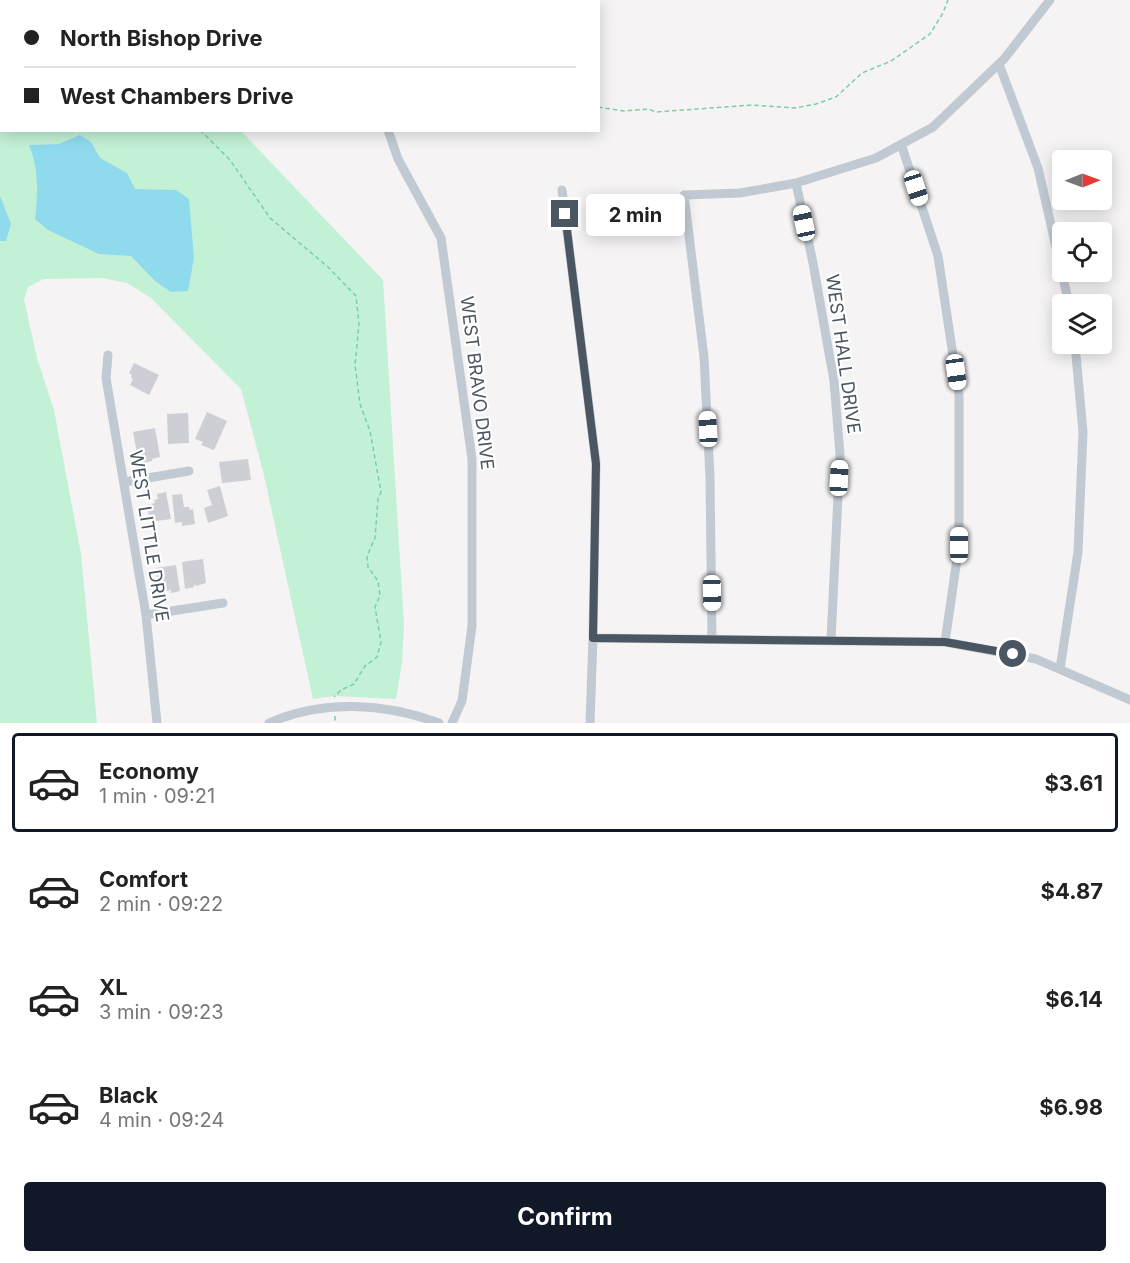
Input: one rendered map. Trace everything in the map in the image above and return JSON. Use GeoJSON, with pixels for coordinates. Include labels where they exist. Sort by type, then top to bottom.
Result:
{"type":"FeatureCollection","features":[{"type":"Feature","properties":{"kind":"street"},"geometry":{"type":"LineString","coordinates":[[712,639],[710,477],[704,357],[684,195],[740,193],[796,183],[876,158],[933,127],[999,64],[1050,0]]}},
{"type":"Feature","properties":{"kind":"street"},"geometry":{"type":"LineString","coordinates":[[999,64],[1038,168],[1068,294]]}},
{"type":"Feature","properties":{"kind":"street","name":"WEST BRAVO DRIVE"},"geometry":{"type":"LineString","coordinates":[[389,132],[398,159],[441,238],[472,459],[472,626],[462,701],[452,723]]}},
{"type":"Feature","properties":{"kind":"street"},"geometry":{"type":"LineString","coordinates":[[902,144],[938,256],[959,396],[959,545],[945,642]]}},
{"type":"Feature","properties":{"kind":"street","name":"WEST HALL DRIVE"},"geometry":{"type":"LineString","coordinates":[[796,183],[834,381],[840,455],[831,640]]}},
{"type":"Feature","properties":{"kind":"street"},"geometry":{"type":"LineString","coordinates":[[562,190],[596,464],[590,723]]}},
{"type":"Feature","properties":{"kind":"street"},"geometry":{"type":"LineString","coordinates":[[1060,669],[1078,552],[1083,432],[1076,354]]}},
{"type":"Feature","properties":{"kind":"street","name":"WEST LITTLE DRIVE"},"geometry":{"type":"LineString","coordinates":[[108,355],[106,378],[146,615],[157,723]]}},
{"type":"Feature","properties":{"kind":"street"},"geometry":{"type":"LineString","coordinates":[[124,482],[189,471]]}},
{"type":"Feature","properties":{"kind":"street"},"geometry":{"type":"LineString","coordinates":[[146,615],[223,603]]}},
{"type":"Feature","properties":{"kind":"street"},"geometry":{"type":"LineString","coordinates":[[593,638],[945,642],[1036,659],[1130,700]]}},
{"type":"Feature","properties":{"kind":"street"},"geometry":{"type":"LineString","coordinates":[[269,723],[288,714],[333,707],[366,706],[411,713],[439,723]]}},
{"type":"Feature","properties":{"kind":"path"},"geometry":{"type":"LineString","coordinates":[[600,107],[624,111],[649,109],[656,112],[752,105],[795,108],[816,104],[836,97],[862,73],[891,61],[930,34],[948,0]]}},
{"type":"Feature","properties":{"kind":"path"},"geometry":{"type":"LineString","coordinates":[[202,132],[230,160],[270,218],[328,267],[356,296],[359,324],[356,375],[360,404],[370,431],[381,492],[378,499],[375,538],[367,556],[368,567],[378,581],[380,596],[375,607],[381,642],[377,657],[365,666],[354,684],[341,690],[333,700]]}},
{"type":"Feature","properties":{"kind":"path"},"geometry":{"type":"LineString","coordinates":[[334,715],[335,723]]}},
{"type":"Feature","properties":{"kind":"green space"},"geometry":{"type":"Polygon","coordinates":[[[0,132],[242,132],[383,280],[404,626],[402,662],[396,699],[334,696],[313,699],[263,471],[241,389],[151,298],[127,283],[102,278],[44,279],[28,287],[24,300],[37,358],[54,410],[81,554],[97,723],[0,723],[0,132]]]}},
{"type":"Feature","properties":{"kind":"water"},"geometry":{"type":"Polygon","coordinates":[[[80,135],[91,142],[100,158],[127,173],[135,189],[176,190],[189,199],[194,258],[188,291],[171,292],[155,281],[131,256],[99,254],[48,230],[35,219],[37,182],[35,163],[29,145],[59,144],[80,135]]]}},
{"type":"Feature","properties":{"kind":"water"},"geometry":{"type":"Polygon","coordinates":[[[0,196],[11,224],[6,241],[0,241],[0,196]]]}},
{"type":"Feature","properties":{"kind":"building"},"geometry":{"type":"Polygon","coordinates":[[[134,363],[159,375],[149,395],[130,385],[133,379],[129,373],[134,363]]]}},
{"type":"Feature","properties":{"kind":"building"},"geometry":{"type":"Polygon","coordinates":[[[207,412],[227,421],[214,450],[201,445],[203,442],[195,439],[207,412]]]}},
{"type":"Feature","properties":{"kind":"building"},"geometry":{"type":"Polygon","coordinates":[[[188,413],[189,443],[168,444],[167,414],[188,413]]]}},
{"type":"Feature","properties":{"kind":"building"},"geometry":{"type":"Polygon","coordinates":[[[155,428],[160,457],[139,464],[133,432],[155,428]]]}},
{"type":"Feature","properties":{"kind":"building"},"geometry":{"type":"Polygon","coordinates":[[[248,459],[251,480],[222,483],[219,462],[248,459]]]}},
{"type":"Feature","properties":{"kind":"building"},"geometry":{"type":"Polygon","coordinates":[[[220,486],[228,516],[208,523],[204,508],[212,505],[207,490],[220,486]]]}},
{"type":"Feature","properties":{"kind":"building"},"geometry":{"type":"Polygon","coordinates":[[[166,492],[171,519],[150,522],[147,505],[155,503],[154,500],[158,499],[157,494],[166,492]]]}},
{"type":"Feature","properties":{"kind":"building"},"geometry":{"type":"Polygon","coordinates":[[[182,494],[184,507],[193,509],[195,524],[182,526],[182,522],[175,523],[172,495],[182,494]]]}},
{"type":"Feature","properties":{"kind":"building"},"geometry":{"type":"Polygon","coordinates":[[[203,559],[206,583],[196,586],[194,584],[194,587],[185,589],[182,562],[203,559]]]}},
{"type":"Feature","properties":{"kind":"building"},"geometry":{"type":"Polygon","coordinates":[[[176,565],[180,591],[171,593],[170,588],[169,591],[158,591],[156,568],[176,565]]]}},
{"type":"Feature","properties":{"kind":"route"},"geometry":{"type":"LineString","coordinates":[[565,214],[596,464],[593,638],[945,642],[1013,654]]}}]}
